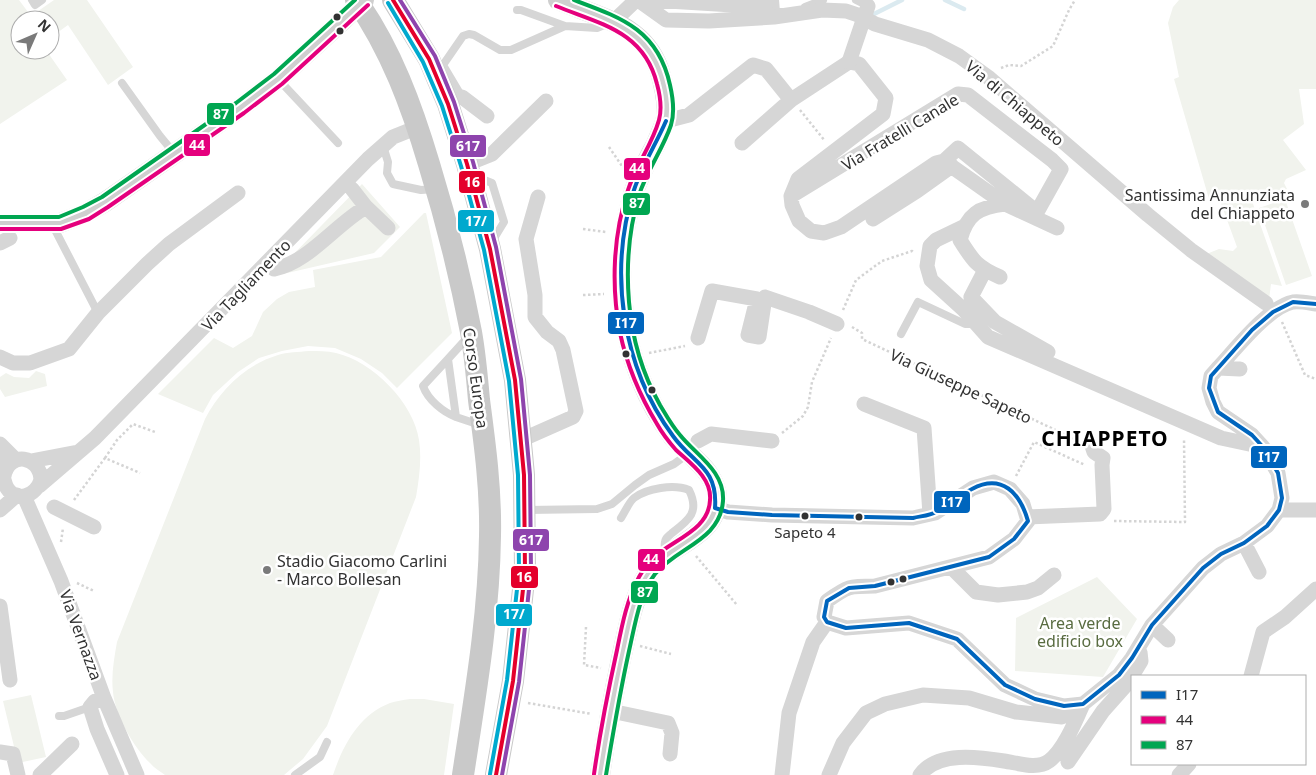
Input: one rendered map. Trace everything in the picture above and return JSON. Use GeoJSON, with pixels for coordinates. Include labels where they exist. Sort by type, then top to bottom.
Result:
{"type":"FeatureCollection","features":[{"type":"Feature","properties":{"kind":"main road","name":"Corso Europa"},"geometry":{"type":"LineString","coordinates":[[356,0],[369,18],[400,79],[418,127],[456,262],[471,334],[483,425],[490,506],[489,566],[486,611],[463,775]]}},
{"type":"Feature","properties":{"kind":"main road"},"geometry":{"type":"LineString","coordinates":[[393,0],[455,100],[469,169],[490,249],[515,380],[525,510],[525,572],[513,681],[496,775]]}},
{"type":"Feature","properties":{"kind":"street"},"geometry":{"type":"LineString","coordinates":[[3,235],[60,223],[86,213],[105,202],[240,108],[278,79],[364,0]]}},
{"type":"Feature","properties":{"kind":"street"},"geometry":{"type":"LineString","coordinates":[[558,0],[614,21],[638,37],[655,61],[664,89],[667,106],[666,121],[638,180],[624,229],[621,266],[624,316],[629,340],[642,381],[657,412],[670,432],[693,447],[699,461],[709,475],[717,498],[707,526],[685,543],[666,554],[654,565],[638,592],[633,605],[606,713],[600,775]]}},
{"type":"Feature","properties":{"kind":"street"},"geometry":{"type":"LineString","coordinates":[[614,21],[637,0]]}},
{"type":"Feature","properties":{"kind":"street","name":"Via di Chiappeto"},"geometry":{"type":"LineString","coordinates":[[637,0],[666,20],[709,21],[774,17],[822,10],[846,11],[863,5],[875,24],[928,40],[959,56],[988,78],[1184,244],[1238,285],[1266,303]]}},
{"type":"Feature","properties":{"kind":"street"},"geometry":{"type":"LineString","coordinates":[[652,0],[766,7],[765,0]]}},
{"type":"Feature","properties":{"kind":"street"},"geometry":{"type":"LineString","coordinates":[[742,143],[791,100],[849,62],[863,5]]}},
{"type":"Feature","properties":{"kind":"street","name":"Via Fratelli Canale"},"geometry":{"type":"LineString","coordinates":[[849,62],[859,64],[886,98],[883,114],[798,179],[791,196],[792,205],[799,221],[811,231],[824,233],[841,227],[936,163],[948,163]]}},
{"type":"Feature","properties":{"kind":"street"},"geometry":{"type":"LineString","coordinates":[[666,121],[689,115],[752,66],[766,69],[791,100]]}},
{"type":"Feature","properties":{"kind":"street","name":"Via Fratelli Canale"},"geometry":{"type":"LineString","coordinates":[[791,196],[958,94],[968,94],[1061,169],[1037,212],[958,148],[948,163],[917,191],[873,220]]}},
{"type":"Feature","properties":{"kind":"street"},"geometry":{"type":"LineString","coordinates":[[455,100],[487,116]]}},
{"type":"Feature","properties":{"kind":"street"},"geometry":{"type":"LineString","coordinates":[[469,169],[492,154],[513,133],[548,105]]}},
{"type":"Feature","properties":{"kind":"street","name":"Via Tagliamento"},"geometry":{"type":"LineString","coordinates":[[39,486],[80,452],[157,376],[383,146],[394,137],[418,127]]}},
{"type":"Feature","properties":{"kind":"street"},"geometry":{"type":"LineString","coordinates":[[948,163],[1005,204],[1057,228]]}},
{"type":"Feature","properties":{"kind":"street"},"geometry":{"type":"LineString","coordinates":[[352,189],[366,207],[388,228]]}},
{"type":"Feature","properties":{"kind":"street"},"geometry":{"type":"LineString","coordinates":[[0,357],[13,363],[22,364],[55,356],[69,349],[98,313],[168,244],[238,193]]}},
{"type":"Feature","properties":{"kind":"street"},"geometry":{"type":"LineString","coordinates":[[521,440],[573,417],[576,411],[563,350],[559,341],[547,332],[535,317],[535,295],[526,238],[538,197]]}},
{"type":"Feature","properties":{"kind":"street"},"geometry":{"type":"LineString","coordinates":[[1005,204],[990,206],[976,211],[963,227],[936,240],[930,246],[927,266],[931,280],[964,310],[988,337],[1221,438],[1263,447]]}},
{"type":"Feature","properties":{"kind":"street"},"geometry":{"type":"LineString","coordinates":[[274,269],[280,268],[311,251],[351,215],[366,207]]}},
{"type":"Feature","properties":{"kind":"street"},"geometry":{"type":"LineString","coordinates":[[963,227],[960,240],[973,261],[985,270],[1000,277]]}},
{"type":"Feature","properties":{"kind":"street"},"geometry":{"type":"LineString","coordinates":[[985,270],[971,297],[995,322],[1048,352]]}},
{"type":"Feature","properties":{"kind":"street"},"geometry":{"type":"LineString","coordinates":[[698,338],[712,291],[757,299],[748,336],[759,337],[765,297],[842,324]]}},
{"type":"Feature","properties":{"kind":"street"},"geometry":{"type":"LineString","coordinates":[[829,775],[843,743],[866,713],[885,704],[923,695],[969,698],[1016,712],[1062,717],[1119,675],[1152,625],[1203,568],[1221,554],[1244,543],[1267,526],[1279,510],[1282,498],[1278,473],[1263,447],[1252,435],[1218,412],[1209,388],[1212,376],[1218,368],[1268,315],[1278,307],[1294,302],[1316,304]]}},
{"type":"Feature","properties":{"kind":"street"},"geometry":{"type":"LineString","coordinates":[[1218,368],[1240,369]]}},
{"type":"Feature","properties":{"kind":"street"},"geometry":{"type":"LineString","coordinates":[[864,404],[924,428],[930,514]]}},
{"type":"Feature","properties":{"kind":"street"},"geometry":{"type":"LineString","coordinates":[[693,447],[711,434],[772,441]]}},
{"type":"Feature","properties":{"kind":"street"},"geometry":{"type":"LineString","coordinates":[[0,444],[23,461],[39,468],[41,474],[41,480],[35,492],[20,496],[0,510]]}},
{"type":"Feature","properties":{"kind":"street"},"geometry":{"type":"LineString","coordinates":[[1027,517],[1100,514],[1104,509],[1103,458],[1094,452],[1092,446]]}},
{"type":"Feature","properties":{"kind":"street"},"geometry":{"type":"LineString","coordinates":[[4,476],[8,467],[23,461],[80,452]]}},
{"type":"Feature","properties":{"kind":"street","name":"Via Vernazza"},"geometry":{"type":"LineString","coordinates":[[0,460],[7,488],[20,496],[61,580],[104,698],[138,775]]}},
{"type":"Feature","properties":{"kind":"street"},"geometry":{"type":"LineString","coordinates":[[715,508],[728,512],[772,515],[914,518],[935,513],[973,488],[994,482],[1010,489],[1023,504],[1028,521],[1014,539],[990,558],[875,586],[844,588],[827,601],[824,617],[827,622],[846,628],[909,623],[957,638],[1005,685],[1035,699],[1064,706],[1082,704]]}},
{"type":"Feature","properties":{"kind":"street"},"geometry":{"type":"LineString","coordinates":[[54,507],[94,527]]}},
{"type":"Feature","properties":{"kind":"street"},"geometry":{"type":"LineString","coordinates":[[1279,510],[1316,510]]}},
{"type":"Feature","properties":{"kind":"street"},"geometry":{"type":"LineString","coordinates":[[1244,543],[1259,572]]}},
{"type":"Feature","properties":{"kind":"street"},"geometry":{"type":"LineString","coordinates":[[951,567],[976,592],[998,595],[1027,592],[1038,588],[1054,575]]}},
{"type":"Feature","properties":{"kind":"street"},"geometry":{"type":"LineString","coordinates":[[1251,675],[1263,632],[1285,617],[1316,589]]}},
{"type":"Feature","properties":{"kind":"street"},"geometry":{"type":"LineString","coordinates":[[0,606],[10,680]]}},
{"type":"Feature","properties":{"kind":"street"},"geometry":{"type":"LineString","coordinates":[[782,775],[790,713],[813,642],[827,622]]}},
{"type":"Feature","properties":{"kind":"street"},"geometry":{"type":"LineString","coordinates":[[1152,625],[1168,640]]}},
{"type":"Feature","properties":{"kind":"street"},"geometry":{"type":"LineString","coordinates":[[1132,675],[1141,661],[1139,645]]}},
{"type":"Feature","properties":{"kind":"street"},"geometry":{"type":"LineString","coordinates":[[1068,762],[1102,711],[1131,677]]}},
{"type":"Feature","properties":{"kind":"street"},"geometry":{"type":"LineString","coordinates":[[90,707],[95,701],[104,698]]}},
{"type":"Feature","properties":{"kind":"street"},"geometry":{"type":"LineString","coordinates":[[920,775],[923,771],[941,760],[966,758],[1001,760],[1033,766],[1049,761],[1058,751],[1074,726],[1082,704]]}},
{"type":"Feature","properties":{"kind":"street","name":"Via Vernazza"},"geometry":{"type":"LineString","coordinates":[[90,707],[97,729],[117,775]]}},
{"type":"Feature","properties":{"kind":"street"},"geometry":{"type":"LineString","coordinates":[[606,713],[668,723],[672,733],[670,754]]}},
{"type":"Feature","properties":{"kind":"street"},"geometry":{"type":"LineString","coordinates":[[40,775],[72,744]]}},
{"type":"Feature","properties":{"kind":"street"},"geometry":{"type":"LineString","coordinates":[[0,752],[13,754],[18,775]]}},
{"type":"Feature","properties":{"kind":"street"},"geometry":{"type":"LineString","coordinates":[[1179,775],[1188,765]]}},
{"type":"Feature","properties":{"kind":"lane"},"geometry":{"type":"LineString","coordinates":[[32,0],[36,5],[42,0]]}},
{"type":"Feature","properties":{"kind":"lane"},"geometry":{"type":"LineString","coordinates":[[775,0],[776,12],[793,12],[824,0]]}},
{"type":"Feature","properties":{"kind":"lane"},"geometry":{"type":"LineString","coordinates":[[517,10],[522,10],[565,26],[597,28],[614,21]]}},
{"type":"Feature","properties":{"kind":"lane"},"geometry":{"type":"LineString","coordinates":[[455,100],[442,65],[463,36],[474,35],[500,50],[511,50],[565,26]]}},
{"type":"Feature","properties":{"kind":"lane"},"geometry":{"type":"LineString","coordinates":[[278,79],[338,143]]}},
{"type":"Feature","properties":{"kind":"lane"},"geometry":{"type":"LineString","coordinates":[[122,83],[174,153]]}},
{"type":"Feature","properties":{"kind":"lane"},"geometry":{"type":"LineString","coordinates":[[383,146],[388,162],[387,173],[393,184],[421,190],[436,188]]}},
{"type":"Feature","properties":{"kind":"lane"},"geometry":{"type":"LineString","coordinates":[[52,224],[98,313]]}},
{"type":"Feature","properties":{"kind":"lane"},"geometry":{"type":"LineString","coordinates":[[901,334],[918,302],[965,324],[976,324]]}},
{"type":"Feature","properties":{"kind":"lane"},"geometry":{"type":"LineString","coordinates":[[471,334],[423,386],[425,392],[445,413],[483,425]]}},
{"type":"Feature","properties":{"kind":"lane"},"geometry":{"type":"LineString","coordinates":[[448,359],[456,417]]}},
{"type":"Feature","properties":{"kind":"lane"},"geometry":{"type":"LineString","coordinates":[[525,510],[597,509],[612,504],[649,475],[674,464],[693,447]]}},
{"type":"Feature","properties":{"kind":"lane"},"geometry":{"type":"LineString","coordinates":[[621,518],[634,498],[655,489],[677,487],[689,490],[694,500],[693,512],[687,521],[665,539],[666,554]]}},
{"type":"Feature","properties":{"kind":"lane"},"geometry":{"type":"LineString","coordinates":[[59,716],[90,707]]}},
{"type":"Feature","properties":{"kind":"lane"},"geometry":{"type":"LineString","coordinates":[[295,775],[320,757],[327,742]]}},
{"type":"Feature","properties":{"kind":"path"},"geometry":{"type":"LineString","coordinates":[[988,78],[998,69],[1009,65],[1021,66],[1053,46],[1075,0]]}},
{"type":"Feature","properties":{"kind":"path"},"geometry":{"type":"LineString","coordinates":[[791,100],[833,151]]}},
{"type":"Feature","properties":{"kind":"path"},"geometry":{"type":"LineString","coordinates":[[609,146],[625,170]]}},
{"type":"Feature","properties":{"kind":"path"},"geometry":{"type":"LineString","coordinates":[[583,229],[609,232]]}},
{"type":"Feature","properties":{"kind":"path"},"geometry":{"type":"LineString","coordinates":[[584,294],[608,294]]}},
{"type":"Feature","properties":{"kind":"path"},"geometry":{"type":"LineString","coordinates":[[1281,319],[1305,375],[1316,379]]}},
{"type":"Feature","properties":{"kind":"path","name":"Via Giuseppe Sapeto"},"geometry":{"type":"LineString","coordinates":[[842,324],[862,333],[862,339],[1092,446]]}},
{"type":"Feature","properties":{"kind":"path"},"geometry":{"type":"LineString","coordinates":[[645,354],[695,343],[698,338]]}},
{"type":"Feature","properties":{"kind":"path"},"geometry":{"type":"LineString","coordinates":[[1106,521],[1185,522],[1184,422]]}},
{"type":"Feature","properties":{"kind":"path"},"geometry":{"type":"LineString","coordinates":[[105,458],[117,440],[133,424],[155,432]]}},
{"type":"Feature","properties":{"kind":"path","name":"Via Giuseppe Sapeto"},"geometry":{"type":"LineString","coordinates":[[1010,489],[1034,442],[1086,466]]}},
{"type":"Feature","properties":{"kind":"path"},"geometry":{"type":"LineString","coordinates":[[685,543],[737,605]]}},
{"type":"Feature","properties":{"kind":"path"},"geometry":{"type":"LineString","coordinates":[[586,627],[584,665],[602,668]]}},
{"type":"Feature","properties":{"kind":"path"},"geometry":{"type":"LineString","coordinates":[[640,646],[671,654]]}},
{"type":"Feature","properties":{"kind":"path"},"geometry":{"type":"LineString","coordinates":[[534,703],[606,713]]}},
{"type":"Feature","properties":{"kind":"green space"},"geometry":{"type":"Polygon","coordinates":[[[0,0],[19,0],[26,10],[10,10],[10,60],[53,60],[67,80],[0,124],[0,0]]]}},
{"type":"Feature","properties":{"kind":"green space"},"geometry":{"type":"Polygon","coordinates":[[[54,0],[87,0],[133,67],[108,85],[68,25],[60,31],[60,10],[40,10],[54,0]]]}},
{"type":"Feature","properties":{"kind":"green space"},"geometry":{"type":"Polygon","coordinates":[[[1179,0],[1316,0],[1316,89],[1299,89],[1304,124],[1283,140],[1306,170],[1286,179],[1284,183],[1287,189],[1252,201],[1282,286],[1271,284],[1269,300],[1204,255],[1219,249],[1233,251],[1237,247],[1219,198],[1209,199],[1174,79],[1179,77],[1168,23],[1173,7],[1179,0]]]}},
{"type":"Feature","properties":{"kind":"green space"},"geometry":{"type":"Polygon","coordinates":[[[362,184],[400,227],[374,253],[283,274],[280,268],[362,184]]]}},
{"type":"Feature","properties":{"kind":"green space"},"geometry":{"type":"Polygon","coordinates":[[[1285,199],[1312,276],[1286,285],[1259,208],[1285,199]]]}},
{"type":"Feature","properties":{"kind":"green space"},"geometry":{"type":"Polygon","coordinates":[[[426,213],[452,333],[397,388],[382,373],[361,359],[335,348],[308,346],[259,358],[238,372],[213,395],[203,413],[158,394],[214,338],[233,348],[252,336],[263,312],[277,299],[289,292],[315,287],[313,270],[381,257],[426,213]]]}},
{"type":"Feature","properties":{"kind":"green space","name":"Stadio Giacomo Carlini - Marco Bollesan"},"geometry":{"type":"Polygon","coordinates":[[[309,351],[333,352],[350,358],[377,374],[400,398],[409,412],[419,440],[420,462],[416,497],[327,726],[303,759],[284,775],[165,775],[152,765],[138,749],[126,731],[117,711],[112,680],[117,642],[211,408],[235,380],[255,365],[282,354],[309,351]]]}},
{"type":"Feature","properties":{"kind":"green space"},"geometry":{"type":"Polygon","coordinates":[[[36,371],[45,374],[47,386],[5,397],[0,389],[0,377],[6,373],[14,377],[29,378],[36,371]]]}},
{"type":"Feature","properties":{"kind":"green space","name":"Area verde edificio box"},"geometry":{"type":"Polygon","coordinates":[[[1097,577],[1137,619],[1103,677],[1015,671],[1016,618],[1097,577]]]}},
{"type":"Feature","properties":{"kind":"green space"},"geometry":{"type":"Polygon","coordinates":[[[31,695],[46,757],[18,763],[3,701],[31,695]]]}},
{"type":"Feature","properties":{"kind":"green space"},"geometry":{"type":"Polygon","coordinates":[[[424,699],[454,704],[444,775],[333,775],[347,742],[369,715],[392,702],[424,699]]]}},
{"type":"Feature","properties":{"kind":"waterway"},"geometry":{"type":"LineString","coordinates":[[870,16],[902,0]]}},
{"type":"Feature","properties":{"kind":"waterway"},"geometry":{"type":"LineString","coordinates":[[945,0],[964,9]]}},
{"type":"Feature","properties":{"kind":"transit line","name":"87"},"geometry":{"type":"LineString","coordinates":[[0,217],[59,217],[102,197],[274,74],[355,0]]}},
{"type":"Feature","properties":{"kind":"transit line","name":"16"},"geometry":{"type":"LineString","coordinates":[[393,0],[429,59],[448,104],[467,164],[490,249],[515,380],[524,475],[525,571],[513,681],[496,775]]}},
{"type":"Feature","properties":{"kind":"transit line","name":"617"},"geometry":{"type":"LineString","coordinates":[[400,0],[435,56],[454,102],[473,162],[496,247],[521,379],[530,475],[531,571],[519,682],[502,775]]}},
{"type":"Feature","properties":{"kind":"transit line","name":"87"},"geometry":{"type":"LineString","coordinates":[[574,0],[608,13],[636,29],[657,51],[670,85],[673,105],[671,125],[642,186],[633,221],[628,261],[630,315],[635,342],[654,393],[677,432],[714,472],[722,490],[723,501],[720,515],[706,535],[664,565],[655,574],[645,591],[626,666],[606,775]]}},
{"type":"Feature","properties":{"kind":"transit line","name":"17/"},"geometry":{"type":"LineString","coordinates":[[388,3],[423,62],[442,106],[484,250],[509,381],[518,475],[519,571],[507,680],[490,774]]}},
{"type":"Feature","properties":{"kind":"transit line","name":"44"},"geometry":{"type":"LineString","coordinates":[[0,229],[61,229],[89,219],[244,113],[282,84],[368,5]]}},
{"type":"Feature","properties":{"kind":"transit line","name":"44"},"geometry":{"type":"LineString","coordinates":[[556,6],[604,25],[631,41],[642,52],[651,66],[657,84],[660,102],[659,120],[631,181],[619,225],[615,261],[617,315],[626,357],[645,402],[663,434],[704,478],[710,492],[708,511],[703,520],[688,534],[652,559],[641,574],[631,594],[610,681],[594,774]]}},
{"type":"Feature","properties":{"kind":"transit line","name":"I17"},"geometry":{"type":"LineString","coordinates":[[666,121],[637,181],[626,221],[622,253],[621,286],[625,318],[631,349],[642,380],[656,409],[673,436],[703,467],[713,483],[715,508]]}},
{"type":"Feature","properties":{"kind":"transit line","name":"I17"},"geometry":{"type":"LineString","coordinates":[[715,508],[728,512],[772,515],[913,518],[933,513],[967,491],[983,485],[992,483],[1008,488],[1020,502],[1028,521],[1014,539],[989,557],[875,586],[849,588],[827,601],[824,617],[827,622],[846,628],[909,623],[957,639],[1005,685],[1035,699],[1064,706],[1083,704],[1119,675],[1152,625],[1203,568],[1221,554],[1244,543],[1267,526],[1279,510],[1282,498],[1278,473],[1263,447],[1252,435],[1218,412],[1209,388],[1211,376],[1252,330],[1273,312],[1293,302],[1316,304]]}},
{"type":"Feature","properties":{"kind":"place","name":"Santissima Annunziata del Chiappeto"},"geometry":{"type":"Point","coordinates":[1305,204]}},
{"type":"Feature","properties":{"kind":"place","name":"Sapeto 4"},"geometry":{"type":"Point","coordinates":[805,516]}},
{"type":"Feature","properties":{"kind":"place","name":"Stadio Giacomo Carlini - Marco Bollesan"},"geometry":{"type":"Point","coordinates":[267,570]}},
{"type":"Feature","properties":{"kind":"district","name":"CHIAPPETO"},"geometry":{"type":"Point","coordinates":[1105,439]}}]}
